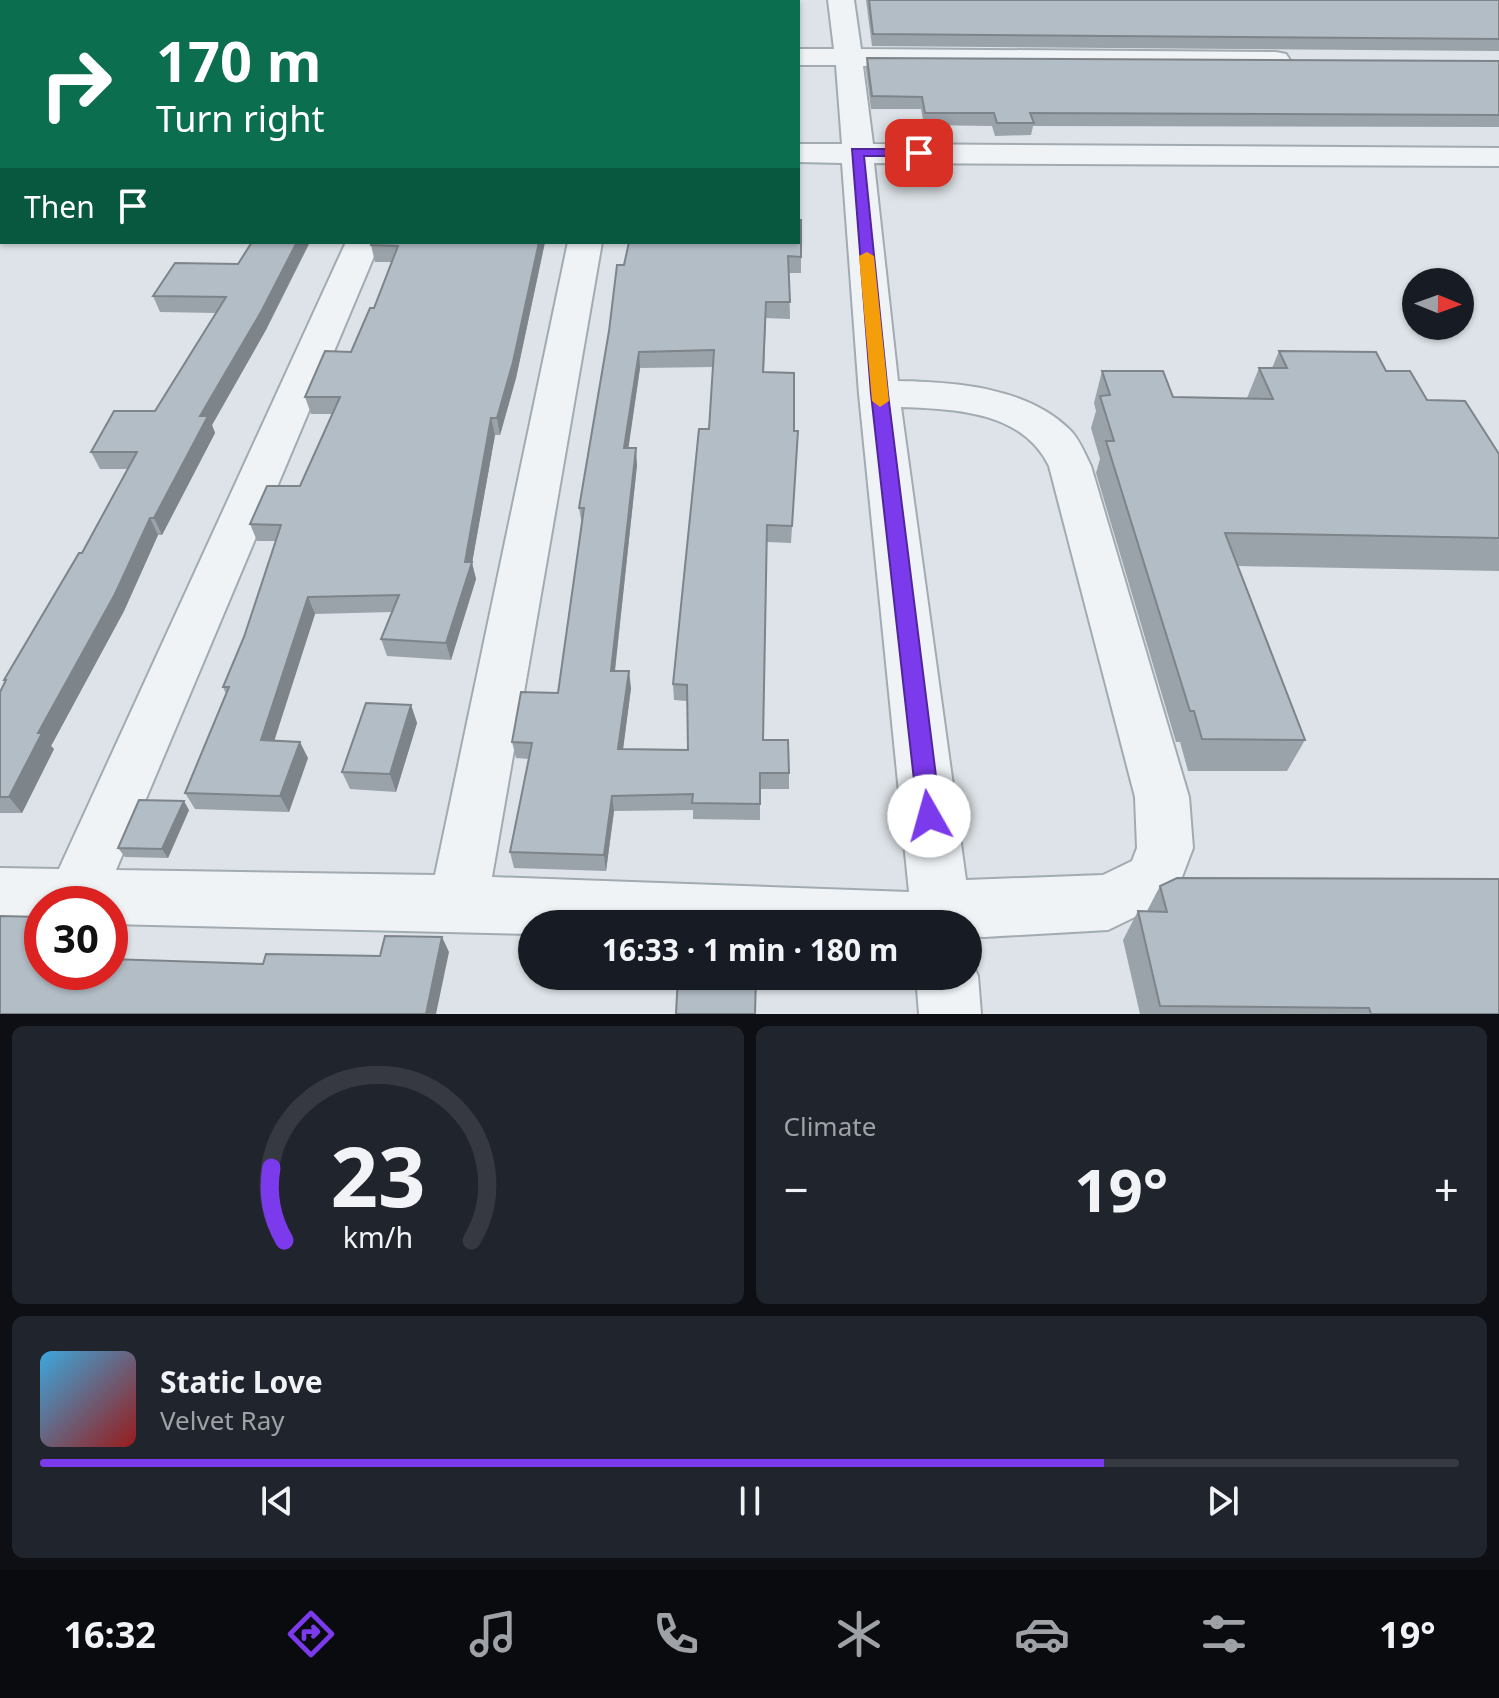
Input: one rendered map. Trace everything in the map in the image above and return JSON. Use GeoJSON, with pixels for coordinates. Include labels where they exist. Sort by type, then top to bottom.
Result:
{"type":"FeatureCollection","features":[{"type":"Feature","properties":{"kind":"street"},"geometry":{"type":"LineString","coordinates":[[841,0],[858,129],[857,152],[879,394],[939,910]]}},
{"type":"Feature","properties":{"kind":"street"},"geometry":{"type":"LineString","coordinates":[[800,57],[1309,61]]}},
{"type":"Feature","properties":{"kind":"street"},"geometry":{"type":"LineString","coordinates":[[800,153],[1499,157]]}},
{"type":"Feature","properties":{"kind":"street"},"geometry":{"type":"LineString","coordinates":[[80,886],[362,244]]}},
{"type":"Feature","properties":{"kind":"street"},"geometry":{"type":"LineString","coordinates":[[458,903],[585,244]]}},
{"type":"Feature","properties":{"kind":"street"},"geometry":{"type":"LineString","coordinates":[[879,394],[934,394],[984,402],[1027,420],[1055,440],[1070,466],[1162,797],[1165,848],[1154,879],[1108,902],[982,910]]}},
{"type":"Feature","properties":{"kind":"street"},"geometry":{"type":"LineString","coordinates":[[0,895],[24,895]]}},
{"type":"Feature","properties":{"kind":"street"},"geometry":{"type":"LineString","coordinates":[[128,896],[458,903],[575,910]]}},
{"type":"Feature","properties":{"kind":"street"},"geometry":{"type":"LineString","coordinates":[[948,990],[950,1014]]}},
{"type":"Feature","properties":{"kind":"building"},"geometry":{"type":"Polygon","coordinates":[[[869,0],[1499,0],[1499,39],[873,34],[869,0]]]}},
{"type":"Feature","properties":{"kind":"building"},"geometry":{"type":"Polygon","coordinates":[[[867,58],[1499,61],[1499,115],[1030,113],[1034,123],[997,123],[994,113],[925,113],[922,97],[872,96],[867,58]]]}},
{"type":"Feature","properties":{"kind":"building"},"geometry":{"type":"Polygon","coordinates":[[[801,220],[801,257],[788,256],[790,302],[766,302],[763,372],[794,373],[794,431],[798,431],[792,526],[767,525],[763,740],[788,740],[789,773],[760,773],[760,804],[692,803],[693,794],[612,796],[604,855],[510,852],[532,743],[512,742],[521,692],[558,693],[584,508],[579,508],[617,265],[624,265],[629,244],[800,244],[801,220]],[[714,350],[639,352],[624,448],[636,448],[611,671],[629,671],[618,749],[688,750],[687,685],[673,684],[699,429],[709,429],[714,350]]]}},
{"type":"Feature","properties":{"kind":"building"},"geometry":{"type":"Polygon","coordinates":[[[251,244],[296,244],[261,312],[200,416],[208,416],[154,518],[150,518],[115,594],[38,733],[42,733],[9,797],[0,797],[0,692],[4,680],[79,553],[82,553],[137,452],[91,452],[114,411],[155,411],[226,297],[153,296],[175,263],[238,264],[251,244]]]}},
{"type":"Feature","properties":{"kind":"building"},"geometry":{"type":"Polygon","coordinates":[[[539,244],[513,362],[497,418],[491,418],[465,562],[472,562],[446,643],[381,639],[399,595],[308,597],[261,740],[300,742],[280,796],[185,793],[229,687],[223,687],[244,637],[281,525],[250,524],[267,486],[300,486],[340,397],[305,397],[325,351],[351,352],[370,308],[374,308],[398,246],[371,245],[539,244]]]}},
{"type":"Feature","properties":{"kind":"building"},"geometry":{"type":"Polygon","coordinates":[[[1279,351],[1376,352],[1386,371],[1410,371],[1427,400],[1465,401],[1499,454],[1499,538],[1225,533],[1305,740],[1202,739],[1194,711],[1190,711],[1106,441],[1114,441],[1100,396],[1110,395],[1102,371],[1163,371],[1173,397],[1273,399],[1259,368],[1287,368],[1279,351]]]}},
{"type":"Feature","properties":{"kind":"building"},"geometry":{"type":"Polygon","coordinates":[[[366,703],[411,705],[390,774],[342,772],[366,703]]]}},
{"type":"Feature","properties":{"kind":"building"},"geometry":{"type":"Polygon","coordinates":[[[139,800],[184,801],[162,849],[118,848],[139,800]]]}},
{"type":"Feature","properties":{"kind":"building"},"geometry":{"type":"Polygon","coordinates":[[[1177,878],[1499,879],[1499,1014],[1371,1014],[1369,1008],[1160,1006],[1138,911],[1167,912],[1160,886],[1177,878]]]}},
{"type":"Feature","properties":{"kind":"building"},"geometry":{"type":"Polygon","coordinates":[[[0,916],[24,917],[24,990],[128,990],[128,960],[263,964],[266,954],[380,956],[385,936],[442,937],[426,1014],[0,1014],[0,916]]]}},
{"type":"Feature","properties":{"kind":"building"},"geometry":{"type":"Polygon","coordinates":[[[677,990],[756,990],[755,1014],[676,1014],[677,990]]]}},
{"type":"Feature","properties":{"kind":"slow traffic"},"geometry":{"type":"LineString","coordinates":[[867,256],[880,401]]}},
{"type":"Feature","properties":{"kind":"route"},"geometry":{"type":"LineString","coordinates":[[919,153],[857,152],[879,394],[929,816]]}}]}
